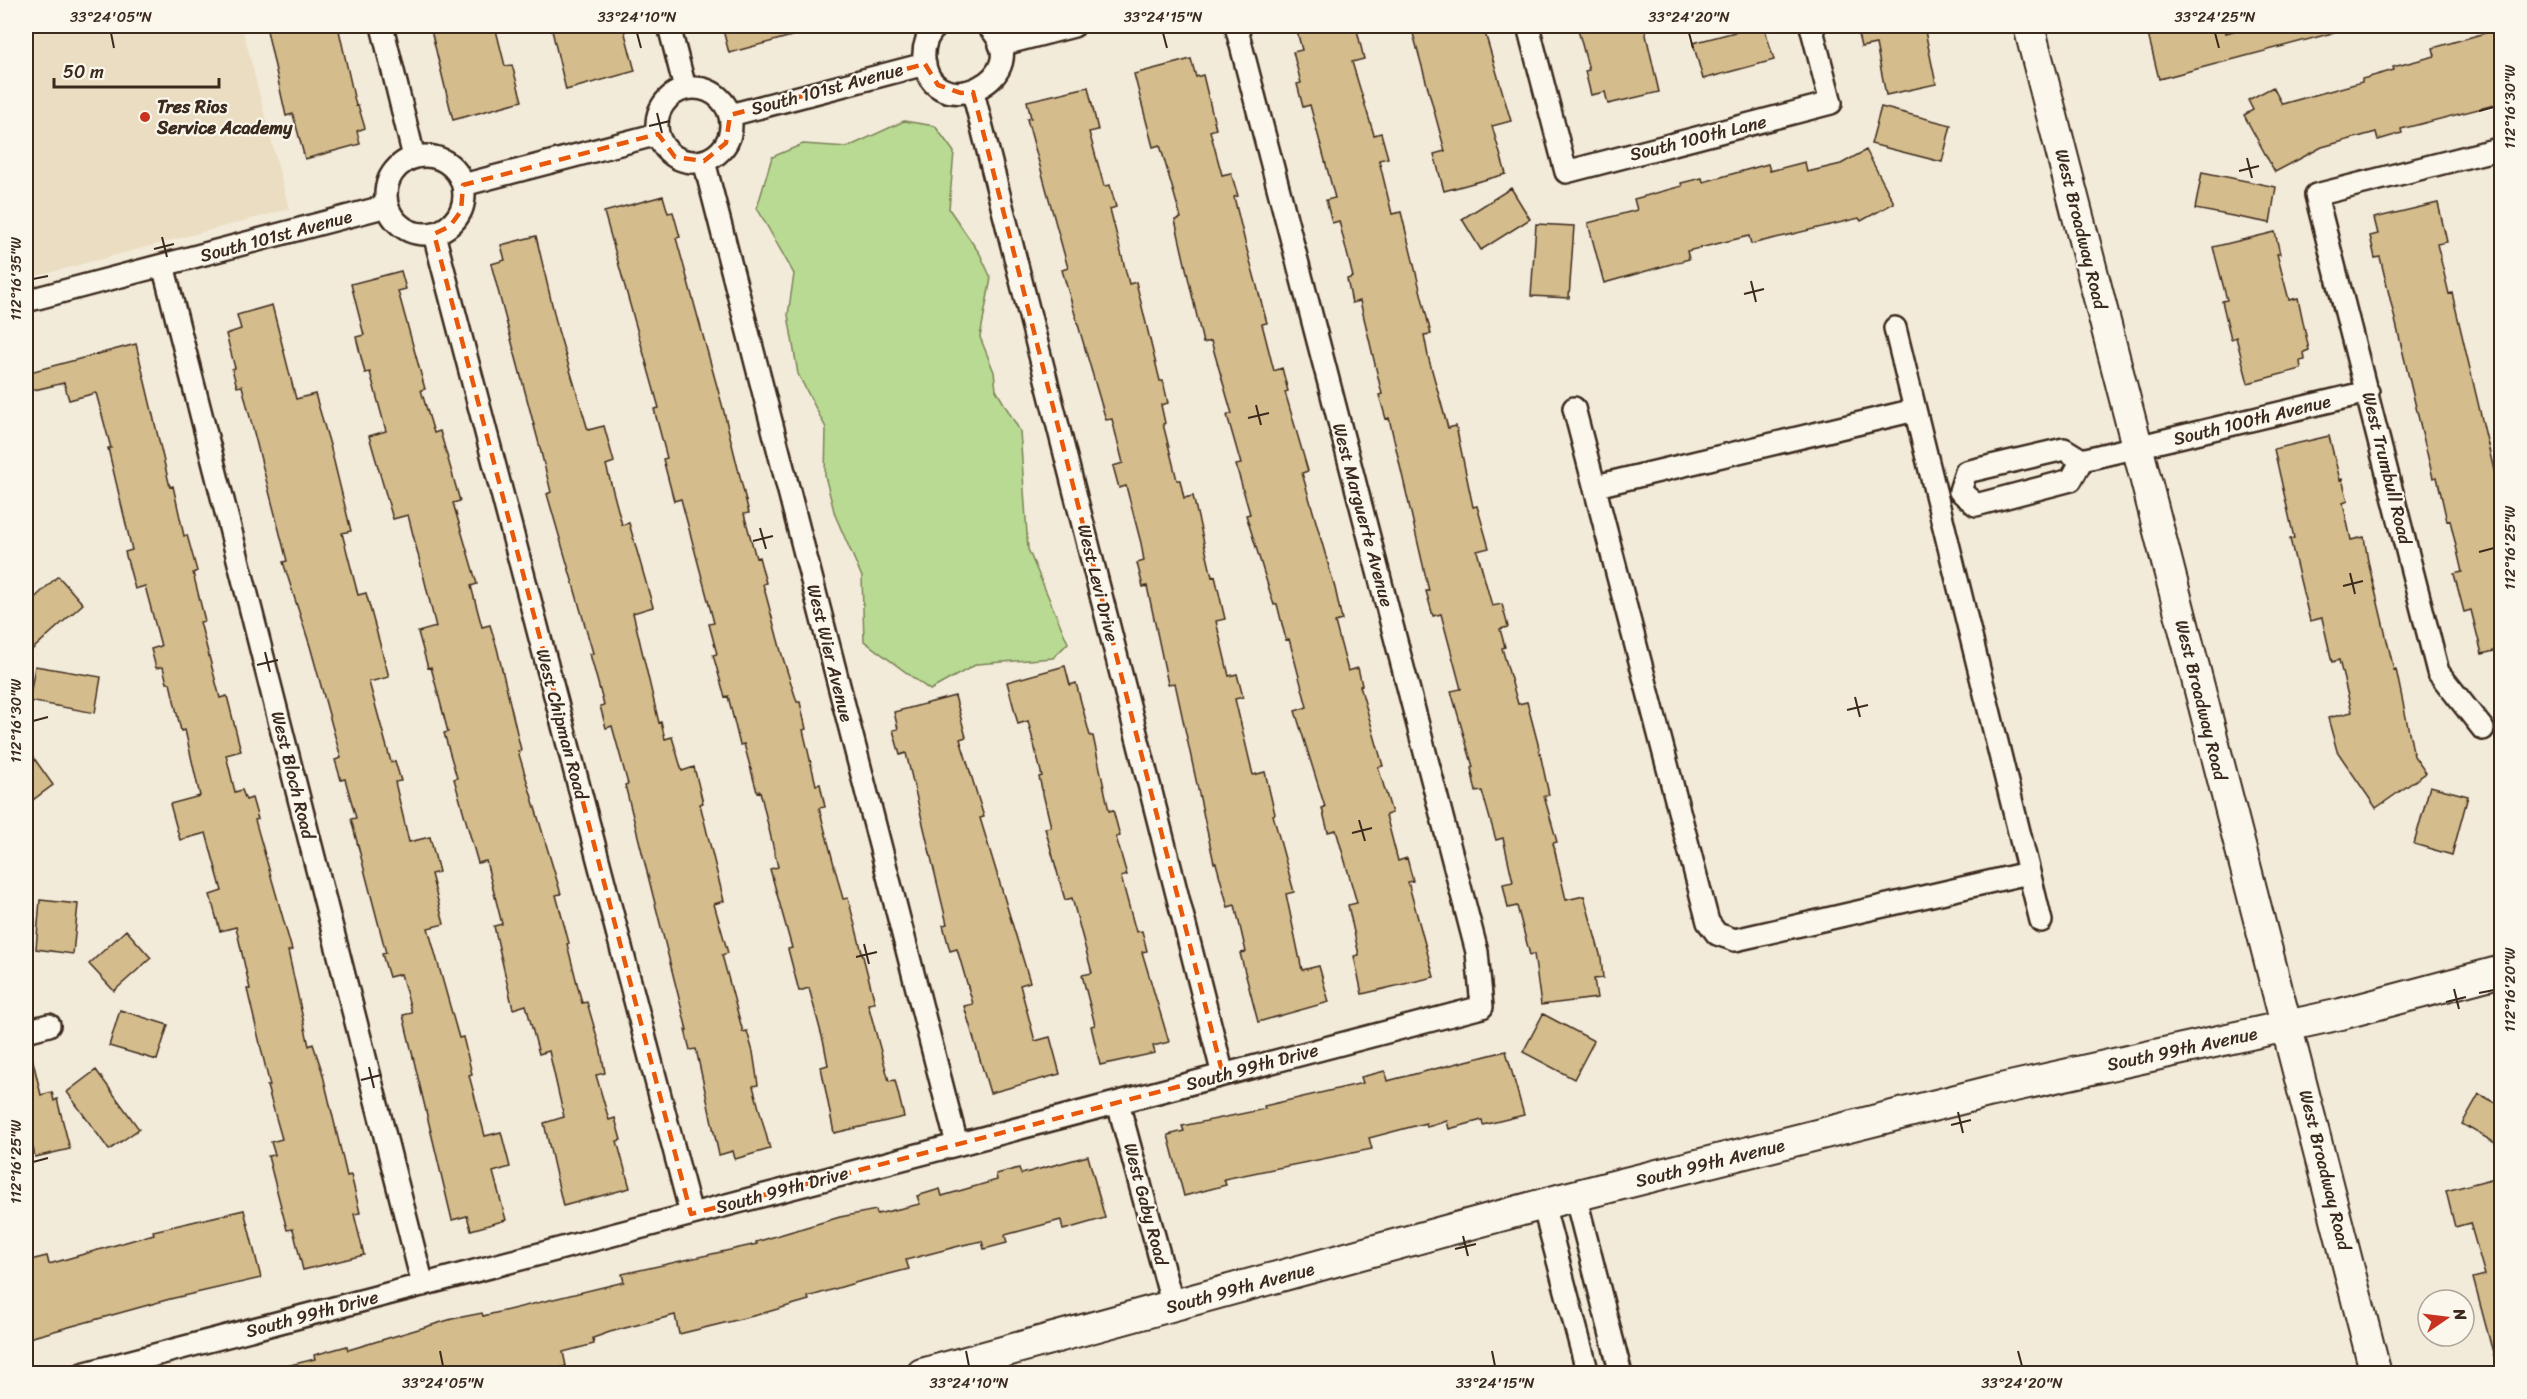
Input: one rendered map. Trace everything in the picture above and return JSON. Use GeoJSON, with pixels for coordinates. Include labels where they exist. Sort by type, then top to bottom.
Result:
{"type":"FeatureCollection","features":[{"type":"Feature","properties":{"kind":"main road","name":"West Broadway Road"},"geometry":{"type":"LineString","coordinates":[[2029,26],[2210,739],[2288,1026],[2376,1374]]}},
{"type":"Feature","properties":{"kind":"main road","name":"South 99th Avenue"},"geometry":{"type":"LineString","coordinates":[[922,1374],[1575,1195],[1992,1091],[2288,1026],[2502,971]]}},
{"type":"Feature","properties":{"kind":"street"},"geometry":{"type":"LineString","coordinates":[[381,26],[414,157]]}},
{"type":"Feature","properties":{"kind":"street"},"geometry":{"type":"LineString","coordinates":[[669,26],[685,88]]}},
{"type":"Feature","properties":{"kind":"street"},"geometry":{"type":"LineString","coordinates":[[937,26],[927,39],[924,52],[925,64],[929,75],[938,85],[961,93],[973,92],[992,79],[1001,57],[1000,45],[988,26]]}},
{"type":"Feature","properties":{"kind":"street"},"geometry":{"type":"LineString","coordinates":[[1000,45],[1074,26]]}},
{"type":"Feature","properties":{"kind":"street","name":"West Marguerte Avenue"},"geometry":{"type":"LineString","coordinates":[[1236,26],[1477,952],[1482,1007]]}},
{"type":"Feature","properties":{"kind":"street","name":"South 100th Lane"},"geometry":{"type":"LineString","coordinates":[[1528,26],[1566,172],[1831,103],[1811,26]]}},
{"type":"Feature","properties":{"kind":"street","name":"South 101st Avenue"},"geometry":{"type":"LineString","coordinates":[[730,115],[925,64]]}},
{"type":"Feature","properties":{"kind":"street"},"geometry":{"type":"LineString","coordinates":[[685,88],[708,90],[717,96],[730,115],[731,125],[726,143],[713,157],[704,161],[694,162],[675,157],[662,143],[658,134],[657,122],[665,101],[685,88]]}},
{"type":"Feature","properties":{"kind":"street","name":"West Levi Drive"},"geometry":{"type":"LineString","coordinates":[[973,92],[1223,1075]]}},
{"type":"Feature","properties":{"kind":"street"},"geometry":{"type":"LineString","coordinates":[[463,185],[658,134]]}},
{"type":"Feature","properties":{"kind":"street","name":"West Trumbull Road"},"geometry":{"type":"LineString","coordinates":[[2483,729],[2438,672],[2316,195],[2502,148]]}},
{"type":"Feature","properties":{"kind":"street"},"geometry":{"type":"LineString","coordinates":[[424,156],[444,161],[459,175],[463,185],[461,211],[450,226],[434,234],[410,232],[392,217],[387,206],[385,194],[394,171],[403,162],[414,157],[424,156]]}},
{"type":"Feature","properties":{"kind":"street","name":"West Wier Avenue"},"geometry":{"type":"LineString","coordinates":[[704,161],[957,1144]]}},
{"type":"Feature","properties":{"kind":"street","name":"South 101st Avenue"},"geometry":{"type":"LineString","coordinates":[[26,301],[387,206]]}},
{"type":"Feature","properties":{"kind":"street","name":"West Chipman Road"},"geometry":{"type":"LineString","coordinates":[[434,234],[690,1214]]}},
{"type":"Feature","properties":{"kind":"street","name":"West Bloch Road"},"geometry":{"type":"LineString","coordinates":[[164,265],[423,1285]]}},
{"type":"Feature","properties":{"kind":"street"},"geometry":{"type":"LineString","coordinates":[[1895,328],[2041,921]]}},
{"type":"Feature","properties":{"kind":"street","name":"South 100th Avenue"},"geometry":{"type":"LineString","coordinates":[[2082,460],[2368,392]]}},
{"type":"Feature","properties":{"kind":"street"},"geometry":{"type":"LineString","coordinates":[[1574,408],[1708,922],[1717,934],[1735,940],[2028,873]]}},
{"type":"Feature","properties":{"kind":"street"},"geometry":{"type":"LineString","coordinates":[[1596,486],[1915,410]]}},
{"type":"Feature","properties":{"kind":"street"},"geometry":{"type":"LineString","coordinates":[[2064,449],[2082,460],[2071,480],[1976,504],[1960,491],[1966,472],[2064,449]]}},
{"type":"Feature","properties":{"kind":"street"},"geometry":{"type":"LineString","coordinates":[[1936,497],[1960,491]]}},
{"type":"Feature","properties":{"kind":"street","name":"South 99th Drive"},"geometry":{"type":"LineString","coordinates":[[82,1374],[1482,1007]]}},
{"type":"Feature","properties":{"kind":"street"},"geometry":{"type":"LineString","coordinates":[[26,1031],[49,1024]]}},
{"type":"Feature","properties":{"kind":"street","name":"West Gaby Road"},"geometry":{"type":"LineString","coordinates":[[1118,1103],[1173,1306]]}},
{"type":"Feature","properties":{"kind":"street"},"geometry":{"type":"LineString","coordinates":[[1575,1195],[1621,1374]]}},
{"type":"Feature","properties":{"kind":"street"},"geometry":{"type":"LineString","coordinates":[[1543,1204],[1588,1374]]}},
{"type":"Feature","properties":{"kind":"highlighted area"},"geometry":{"type":"Polygon","coordinates":[[[925,64],[938,85],[961,93],[973,92],[1223,1075],[691,1214],[434,234],[450,226],[461,211],[463,185],[658,134],[675,157],[704,161],[726,143],[730,115],[925,64]]]}},
{"type":"Feature","properties":{"kind":"shaded area","name":"Tres Rios Service Academy"},"geometry":{"type":"Polygon","coordinates":[[[26,26],[242,26],[289,209],[26,279],[26,26]]]}},
{"type":"Feature","properties":{"kind":"green space"},"geometry":{"type":"Polygon","coordinates":[[[904,121],[935,126],[954,152],[949,209],[980,254],[991,278],[980,337],[994,372],[996,390],[1020,431],[1028,549],[1068,643],[1053,658],[977,664],[930,690],[864,641],[862,577],[835,515],[825,476],[826,428],[798,374],[788,315],[794,274],[757,208],[772,157],[803,144],[848,147],[904,121]]]}},
{"type":"Feature","properties":{"kind":"building"},"geometry":{"type":"Polygon","coordinates":[[[266,26],[338,26],[356,106],[358,105],[365,128],[357,131],[360,144],[305,159],[293,114],[286,116],[266,26]]]}},
{"type":"Feature","properties":{"kind":"building"},"geometry":{"type":"Polygon","coordinates":[[[430,26],[495,26],[505,66],[512,65],[522,101],[453,120],[430,26]]]}},
{"type":"Feature","properties":{"kind":"building"},"geometry":{"type":"Polygon","coordinates":[[[551,26],[623,26],[635,71],[566,90],[551,26]]]}},
{"type":"Feature","properties":{"kind":"building"},"geometry":{"type":"Polygon","coordinates":[[[722,26],[809,26],[810,31],[729,53],[722,26]]]}},
{"type":"Feature","properties":{"kind":"building"},"geometry":{"type":"Polygon","coordinates":[[[1319,26],[1356,26],[1364,59],[1352,62],[1374,135],[1381,133],[1388,158],[1379,160],[1392,214],[1401,212],[1431,334],[1424,335],[1428,356],[1448,428],[1456,426],[1473,507],[1477,506],[1489,548],[1477,551],[1492,606],[1502,604],[1508,627],[1500,629],[1505,647],[1502,648],[1518,704],[1527,702],[1538,744],[1549,795],[1544,796],[1557,842],[1553,843],[1566,900],[1584,896],[1601,958],[1603,978],[1594,979],[1597,998],[1541,1005],[1534,954],[1530,955],[1517,906],[1508,908],[1503,884],[1513,882],[1503,838],[1496,840],[1482,791],[1476,792],[1471,768],[1473,767],[1451,691],[1461,689],[1441,614],[1433,616],[1426,591],[1429,591],[1389,418],[1386,419],[1379,395],[1382,394],[1360,301],[1352,303],[1347,279],[1353,277],[1339,221],[1332,223],[1326,200],[1335,198],[1310,105],[1303,107],[1297,84],[1301,83],[1293,52],[1302,50],[1297,31],[1319,26]]]}},
{"type":"Feature","properties":{"kind":"building"},"geometry":{"type":"Polygon","coordinates":[[[1411,26],[1483,26],[1511,121],[1492,126],[1506,174],[1444,191],[1434,154],[1445,151],[1411,26]]]}},
{"type":"Feature","properties":{"kind":"building"},"geometry":{"type":"Polygon","coordinates":[[[1577,26],[1644,26],[1659,92],[1608,104],[1605,92],[1591,95],[1585,71],[1589,70],[1577,26]]]}},
{"type":"Feature","properties":{"kind":"building"},"geometry":{"type":"Polygon","coordinates":[[[1764,26],[1774,60],[1703,79],[1693,43],[1764,26]]]}},
{"type":"Feature","properties":{"kind":"building"},"geometry":{"type":"Polygon","coordinates":[[[1856,26],[1924,26],[1936,84],[1886,95],[1876,44],[1861,47],[1856,26]]]}},
{"type":"Feature","properties":{"kind":"building"},"geometry":{"type":"Polygon","coordinates":[[[2146,26],[2225,26],[2226,33],[2251,26],[2340,26],[2340,31],[2159,79],[2146,26]]]}},
{"type":"Feature","properties":{"kind":"building"},"geometry":{"type":"Polygon","coordinates":[[[2502,28],[2502,103],[2401,129],[2402,133],[2378,140],[2376,132],[2322,147],[2275,172],[2244,115],[2253,110],[2248,100],[2273,87],[2282,104],[2362,82],[2362,79],[2394,70],[2393,67],[2435,56],[2433,48],[2502,28]]]}},
{"type":"Feature","properties":{"kind":"building"},"geometry":{"type":"Polygon","coordinates":[[[1191,59],[1196,77],[1203,75],[1216,129],[1210,131],[1222,175],[1231,173],[1238,196],[1234,197],[1267,323],[1262,324],[1274,371],[1282,368],[1288,391],[1285,392],[1308,471],[1302,473],[1335,588],[1342,620],[1335,622],[1348,671],[1358,668],[1362,685],[1360,686],[1383,766],[1378,767],[1392,813],[1386,815],[1398,861],[1407,858],[1413,881],[1408,882],[1434,977],[1362,994],[1354,956],[1359,955],[1348,905],[1357,903],[1336,830],[1328,832],[1322,808],[1325,807],[1295,711],[1307,707],[1289,639],[1286,640],[1277,604],[1274,605],[1246,515],[1250,514],[1236,465],[1241,464],[1227,415],[1232,414],[1211,341],[1203,343],[1175,220],[1181,218],[1160,145],[1153,147],[1134,74],[1191,59]]]}},
{"type":"Feature","properties":{"kind":"building"},"geometry":{"type":"Polygon","coordinates":[[[1088,87],[1098,130],[1089,132],[1104,186],[1110,185],[1116,207],[1110,209],[1129,284],[1136,282],[1160,381],[1163,381],[1168,403],[1161,405],[1165,423],[1163,424],[1177,480],[1180,480],[1184,498],[1193,496],[1212,577],[1215,576],[1225,619],[1216,621],[1229,676],[1237,674],[1243,697],[1235,699],[1253,775],[1265,772],[1275,814],[1273,815],[1294,892],[1286,894],[1302,970],[1319,966],[1329,1002],[1258,1022],[1240,953],[1246,952],[1235,905],[1228,907],[1216,863],[1214,863],[1175,683],[1168,684],[1147,586],[1143,587],[1137,563],[1144,561],[1141,543],[1126,486],[1119,488],[1113,466],[1123,463],[1112,419],[1106,420],[1062,270],[1068,268],[1027,119],[1031,118],[1027,101],[1088,87]]]}},
{"type":"Feature","properties":{"kind":"building"},"geometry":{"type":"Polygon","coordinates":[[[1881,107],[1951,125],[1942,162],[1871,144],[1881,107]]]}},
{"type":"Feature","properties":{"kind":"building"},"geometry":{"type":"Polygon","coordinates":[[[1866,150],[1894,203],[1861,221],[1859,218],[1751,244],[1749,236],[1687,251],[1689,259],[1604,283],[1588,223],[1637,210],[1634,199],[1682,186],[1681,183],[1702,178],[1703,182],[1768,164],[1770,171],[1805,162],[1807,172],[1841,164],[1866,150]]]}},
{"type":"Feature","properties":{"kind":"building"},"geometry":{"type":"Polygon","coordinates":[[[2202,172],[2276,187],[2270,223],[2195,209],[2202,172]]]}},
{"type":"Feature","properties":{"kind":"building"},"geometry":{"type":"Polygon","coordinates":[[[1511,188],[1530,219],[1481,250],[1462,219],[1511,188]]]}},
{"type":"Feature","properties":{"kind":"building"},"geometry":{"type":"Polygon","coordinates":[[[663,196],[668,213],[673,212],[680,237],[676,238],[723,408],[749,513],[744,514],[756,558],[759,557],[766,583],[763,584],[782,655],[797,702],[800,702],[806,729],[803,730],[816,785],[820,784],[825,807],[819,808],[843,899],[848,898],[875,1003],[868,1004],[889,1081],[895,1080],[904,1117],[834,1133],[821,1067],[828,1065],[824,1044],[809,988],[799,991],[788,949],[792,948],[770,869],[778,867],[760,791],[757,792],[744,744],[740,745],[728,696],[725,697],[713,655],[717,654],[709,624],[714,623],[681,499],[674,501],[663,459],[667,458],[654,409],[659,408],[604,212],[663,196]]]}},
{"type":"Feature","properties":{"kind":"building"},"geometry":{"type":"Polygon","coordinates":[[[2438,203],[2447,242],[2437,244],[2449,294],[2452,293],[2502,504],[2502,649],[2482,654],[2471,610],[2464,612],[2454,574],[2462,572],[2450,520],[2447,521],[2437,477],[2433,478],[2380,257],[2375,258],[2370,236],[2378,234],[2374,218],[2438,203]]]}},
{"type":"Feature","properties":{"kind":"building"},"geometry":{"type":"Polygon","coordinates":[[[1536,224],[1574,226],[1569,298],[1531,296],[1536,224]]]}},
{"type":"Feature","properties":{"kind":"building"},"geometry":{"type":"Polygon","coordinates":[[[2275,232],[2280,254],[2277,254],[2289,300],[2298,298],[2309,350],[2304,352],[2305,360],[2300,361],[2301,369],[2248,383],[2236,337],[2231,339],[2222,301],[2227,300],[2213,247],[2275,232]]]}},
{"type":"Feature","properties":{"kind":"building"},"geometry":{"type":"Polygon","coordinates":[[[536,236],[558,330],[588,430],[604,426],[614,462],[606,465],[622,525],[629,523],[653,607],[633,613],[659,723],[661,722],[665,739],[672,737],[682,771],[694,767],[703,803],[700,804],[724,901],[714,904],[728,953],[722,955],[743,1032],[747,1031],[753,1052],[758,1085],[753,1086],[770,1149],[735,1159],[733,1151],[719,1155],[696,1049],[690,1050],[685,1030],[687,1030],[625,785],[628,784],[612,726],[606,728],[600,706],[604,705],[590,654],[593,653],[547,494],[551,492],[491,264],[505,260],[501,245],[536,236]]]}},
{"type":"Feature","properties":{"kind":"building"},"geometry":{"type":"Polygon","coordinates":[[[401,271],[406,289],[398,291],[425,389],[421,390],[434,433],[440,431],[460,501],[453,503],[477,584],[471,586],[482,627],[490,625],[497,648],[521,750],[518,751],[561,894],[556,895],[582,1003],[587,1002],[601,1051],[605,1073],[596,1075],[609,1120],[615,1118],[621,1140],[617,1141],[630,1188],[563,1206],[544,1123],[564,1117],[549,1051],[539,1054],[526,1005],[513,1009],[494,926],[502,924],[486,861],[478,863],[454,779],[457,778],[444,733],[448,732],[431,667],[428,668],[418,632],[436,627],[423,574],[408,515],[393,519],[369,436],[386,431],[370,372],[365,373],[356,337],[364,335],[351,284],[401,271]]]}},
{"type":"Feature","properties":{"kind":"building"},"geometry":{"type":"Polygon","coordinates":[[[272,305],[296,399],[315,394],[330,445],[351,531],[342,533],[358,595],[366,593],[389,677],[369,682],[391,762],[395,761],[401,781],[395,782],[409,842],[430,837],[439,872],[431,874],[444,924],[428,928],[459,1038],[463,1037],[472,1074],[469,1075],[485,1136],[501,1132],[510,1167],[493,1172],[506,1220],[471,1230],[467,1216],[452,1220],[403,1015],[412,1013],[401,974],[389,977],[382,954],[386,953],[351,819],[356,818],[345,779],[341,780],[335,760],[341,758],[310,646],[283,562],[287,561],[242,386],[237,387],[232,369],[235,368],[226,334],[241,329],[237,315],[272,305]]]}},
{"type":"Feature","properties":{"kind":"building"},"geometry":{"type":"Polygon","coordinates":[[[136,344],[170,487],[173,486],[184,536],[187,535],[197,571],[193,573],[205,621],[200,622],[220,698],[227,696],[241,751],[226,755],[235,792],[242,790],[246,800],[252,798],[258,819],[255,820],[292,950],[288,951],[309,1046],[313,1044],[322,1071],[347,1176],[351,1175],[360,1213],[354,1214],[364,1255],[303,1270],[293,1229],[287,1230],[268,1156],[275,1155],[271,1142],[282,1139],[267,1086],[270,1086],[247,989],[250,989],[236,927],[220,931],[210,895],[222,891],[206,833],[180,840],[170,804],[200,796],[185,730],[181,731],[170,683],[167,683],[163,667],[156,668],[151,649],[161,646],[145,586],[135,589],[125,552],[132,550],[108,448],[111,448],[96,393],[69,400],[64,383],[26,392],[26,373],[136,344]]]}},
{"type":"Feature","properties":{"kind":"building"},"geometry":{"type":"Polygon","coordinates":[[[2329,436],[2348,501],[2343,503],[2351,540],[2364,537],[2394,670],[2396,669],[2414,756],[2426,773],[2376,808],[2337,751],[2328,718],[2352,712],[2339,660],[2332,662],[2322,618],[2310,621],[2290,539],[2294,538],[2274,449],[2329,436]]]}},
{"type":"Feature","properties":{"kind":"building"},"geometry":{"type":"Polygon","coordinates":[[[58,576],[83,604],[26,655],[26,606],[58,576]]]}},
{"type":"Feature","properties":{"kind":"building"},"geometry":{"type":"Polygon","coordinates":[[[35,666],[101,677],[95,713],[29,701],[35,666]]]}},
{"type":"Feature","properties":{"kind":"building"},"geometry":{"type":"Polygon","coordinates":[[[1065,666],[1070,685],[1076,683],[1090,736],[1093,736],[1109,811],[1113,810],[1120,836],[1116,837],[1127,875],[1121,877],[1136,932],[1142,931],[1147,951],[1142,952],[1169,1042],[1153,1046],[1155,1053],[1100,1065],[1091,1026],[1095,1025],[1082,975],[1092,973],[1072,898],[1065,900],[1045,828],[1051,827],[1039,777],[1042,776],[1028,721],[1018,724],[1007,682],[1065,666]]]}},
{"type":"Feature","properties":{"kind":"building"},"geometry":{"type":"Polygon","coordinates":[[[955,696],[966,737],[960,739],[984,817],[980,818],[1030,982],[1020,985],[1035,1041],[1050,1037],[1060,1074],[990,1093],[964,1006],[973,1004],[957,949],[950,951],[943,925],[947,924],[906,753],[900,755],[893,730],[898,729],[894,712],[955,696]]]}},
{"type":"Feature","properties":{"kind":"building"},"geometry":{"type":"Polygon","coordinates":[[[26,747],[53,785],[26,805],[26,747]]]}},
{"type":"Feature","properties":{"kind":"building"},"geometry":{"type":"Polygon","coordinates":[[[2430,786],[2468,796],[2452,855],[2414,844],[2430,786]]]}},
{"type":"Feature","properties":{"kind":"building"},"geometry":{"type":"Polygon","coordinates":[[[40,900],[78,904],[73,954],[36,949],[40,900]]]}},
{"type":"Feature","properties":{"kind":"building"},"geometry":{"type":"Polygon","coordinates":[[[126,930],[151,958],[114,991],[89,964],[126,930]]]}},
{"type":"Feature","properties":{"kind":"building"},"geometry":{"type":"Polygon","coordinates":[[[120,1010],[168,1025],[157,1060],[109,1046],[120,1010]]]}},
{"type":"Feature","properties":{"kind":"building"},"geometry":{"type":"Polygon","coordinates":[[[1543,1014],[1594,1041],[1574,1079],[1523,1052],[1543,1014]]]}},
{"type":"Feature","properties":{"kind":"building"},"geometry":{"type":"Polygon","coordinates":[[[1506,1051],[1524,1115],[1483,1125],[1482,1120],[1449,1129],[1447,1121],[1427,1127],[1426,1123],[1369,1138],[1372,1149],[1224,1179],[1226,1185],[1184,1196],[1168,1135],[1184,1131],[1182,1126],[1265,1109],[1264,1106],[1363,1083],[1361,1077],[1385,1071],[1387,1081],[1506,1051]]]}},
{"type":"Feature","properties":{"kind":"building"},"geometry":{"type":"Polygon","coordinates":[[[32,1057],[41,1095],[52,1092],[54,1101],[57,1099],[70,1149],[35,1157],[26,1116],[26,1058],[32,1057]]]}},
{"type":"Feature","properties":{"kind":"building"},"geometry":{"type":"Polygon","coordinates":[[[96,1070],[139,1129],[109,1150],[67,1092],[96,1070]]]}},
{"type":"Feature","properties":{"kind":"building"},"geometry":{"type":"Polygon","coordinates":[[[2479,1094],[2502,1106],[2502,1147],[2462,1124],[2479,1094]]]}},
{"type":"Feature","properties":{"kind":"building"},"geometry":{"type":"Polygon","coordinates":[[[1088,1156],[1105,1218],[1063,1230],[1061,1220],[1005,1235],[1007,1243],[984,1249],[982,1241],[906,1260],[909,1269],[808,1297],[809,1300],[757,1315],[679,1334],[675,1315],[610,1332],[593,1338],[594,1344],[563,1352],[566,1366],[537,1374],[283,1374],[282,1367],[315,1359],[314,1355],[347,1346],[348,1350],[452,1319],[482,1313],[483,1316],[624,1282],[622,1274],[757,1244],[756,1242],[840,1217],[876,1210],[877,1214],[920,1204],[917,1196],[940,1189],[942,1196],[997,1180],[996,1174],[1019,1168],[1021,1174],[1088,1156]]]}},
{"type":"Feature","properties":{"kind":"building"},"geometry":{"type":"Polygon","coordinates":[[[2502,1176],[2502,1359],[2495,1360],[2473,1278],[2485,1275],[2470,1223],[2455,1227],[2446,1191],[2502,1176]]]}},
{"type":"Feature","properties":{"kind":"building"},"geometry":{"type":"Polygon","coordinates":[[[244,1210],[261,1278],[170,1299],[29,1338],[26,1324],[26,1261],[47,1256],[49,1264],[154,1234],[153,1231],[244,1210]]]}},
{"type":"Feature","properties":{"kind":"place","name":"Tres Rios Service Academy"},"geometry":{"type":"Point","coordinates":[145,117]}}]}
